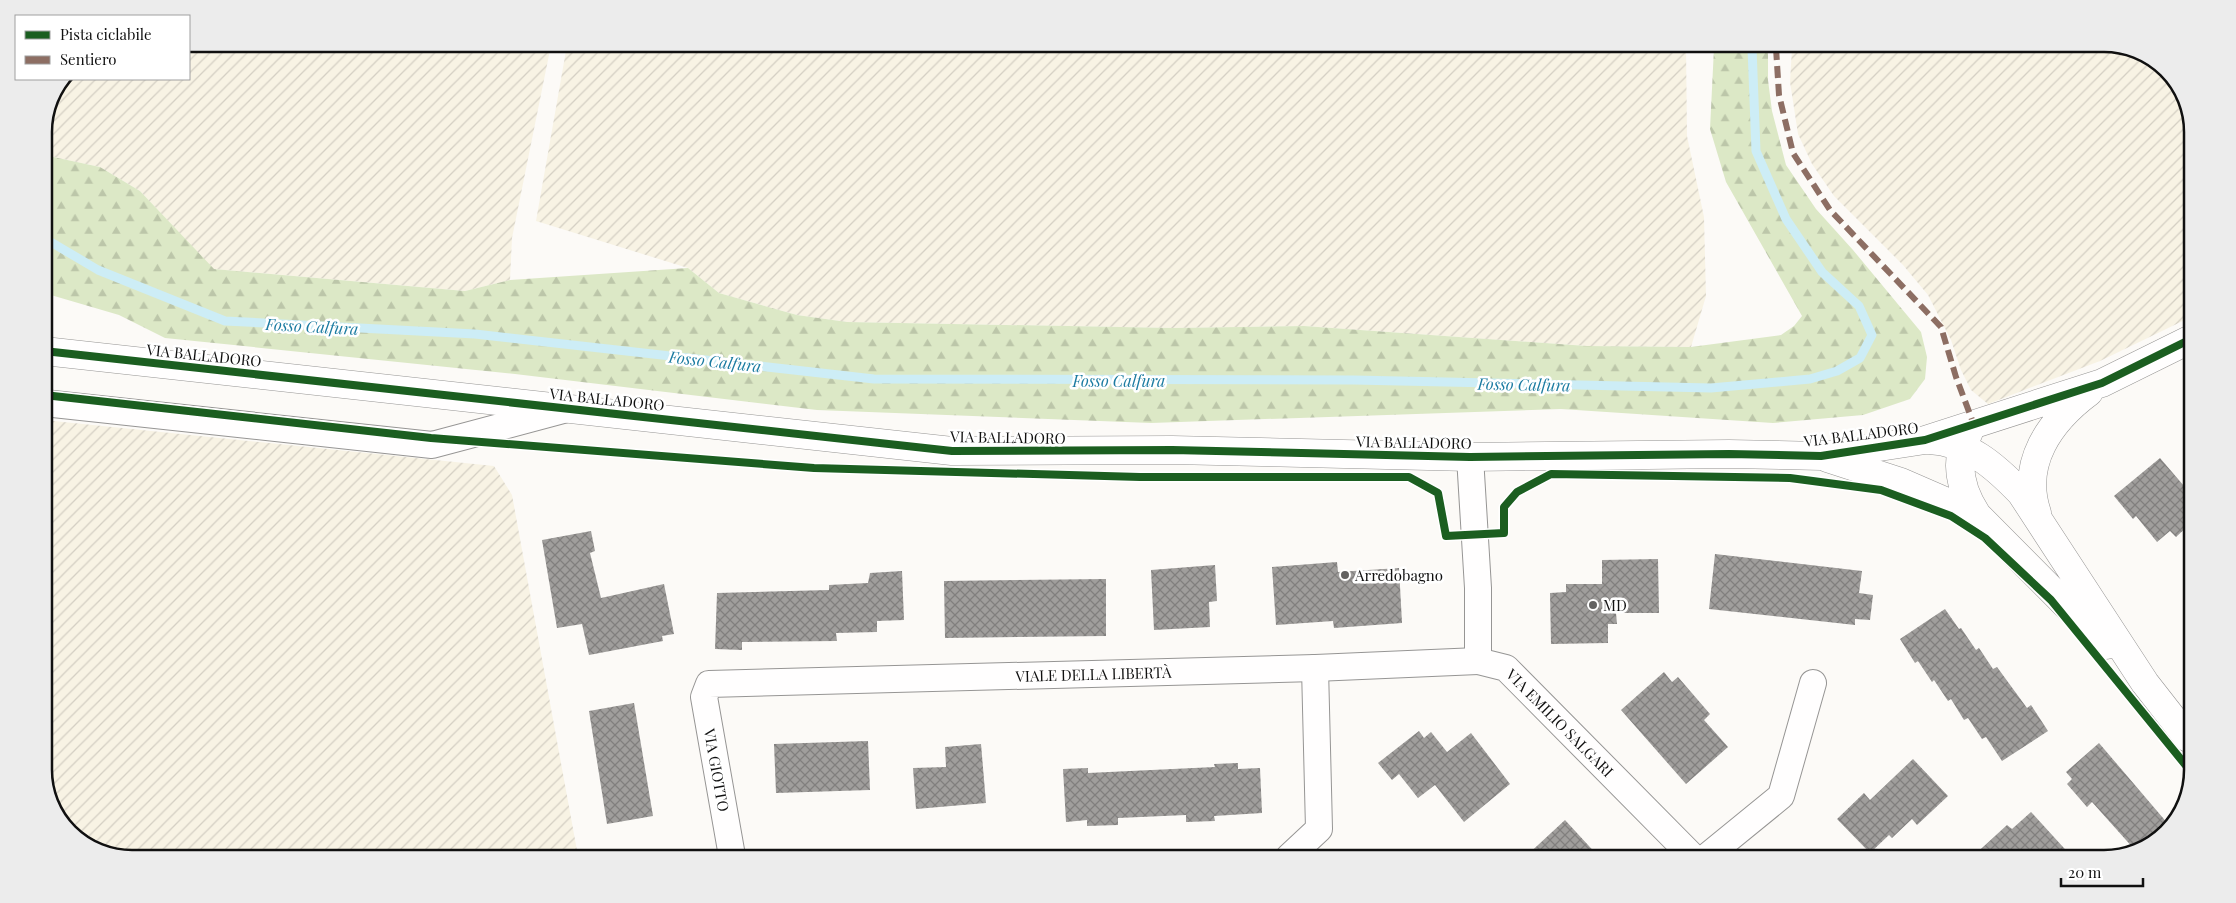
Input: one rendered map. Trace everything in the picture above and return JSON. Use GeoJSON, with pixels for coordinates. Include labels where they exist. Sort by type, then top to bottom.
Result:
{"type":"FeatureCollection","features":[{"type":"Feature","properties":{"kind":"street"},"geometry":{"type":"LineString","coordinates":[[1968,436],[2102,383],[2183,342]]}},
{"type":"Feature","properties":{"kind":"street","name":"VIA BALLADORO"},"geometry":{"type":"LineString","coordinates":[[52,352],[952,451],[1172,450],[1470,458],[1729,454],[1821,456],[1925,440],[1942,441],[1968,436]]}},
{"type":"Feature","properties":{"kind":"street","name":"VIA BALLADORO"},"geometry":{"type":"LineString","coordinates":[[2038,516],[2031,493],[2031,480],[2036,460],[2049,430],[2078,400],[2102,383]]}},
{"type":"Feature","properties":{"kind":"street"},"geometry":{"type":"LineString","coordinates":[[52,404],[432,445],[568,409]]}},
{"type":"Feature","properties":{"kind":"street","name":"VIA BALLADORO"},"geometry":{"type":"LineString","coordinates":[[1968,436],[1959,464],[1963,490],[1977,516],[2144,683]]}},
{"type":"Feature","properties":{"kind":"street","name":"VIA BALLADORO"},"geometry":{"type":"LineString","coordinates":[[1968,436],[1978,455],[2004,475],[2021,493],[2038,516],[2144,683],[2184,733]]}},
{"type":"Feature","properties":{"kind":"street","name":"VIA BALLADORO"},"geometry":{"type":"LineString","coordinates":[[1821,456],[1901,482],[1977,516]]}},
{"type":"Feature","properties":{"kind":"street"},"geometry":{"type":"LineString","coordinates":[[1470,458],[1478,588],[1478,661]]}},
{"type":"Feature","properties":{"kind":"street","name":"VIALE DELLA LIBERTÀ"},"geometry":{"type":"LineString","coordinates":[[709,684],[1315,668],[1478,661]]}},
{"type":"Feature","properties":{"kind":"street","name":"VIA EMILIO SALGARI"},"geometry":{"type":"LineString","coordinates":[[1478,661],[1506,668],[1686,850]]}},
{"type":"Feature","properties":{"kind":"street"},"geometry":{"type":"LineString","coordinates":[[1296,850],[1319,829],[1315,668]]}},
{"type":"Feature","properties":{"kind":"street"},"geometry":{"type":"LineString","coordinates":[[1715,850],[1780,796],[1813,683]]}},
{"type":"Feature","properties":{"kind":"street","name":"VIA GIOTTO"},"geometry":{"type":"LineString","coordinates":[[709,684],[704,697],[731,850]]}},
{"type":"Feature","properties":{"kind":"shaded area"},"geometry":{"type":"Polygon","coordinates":[[[190,52],[550,52],[512,238],[510,280],[465,291],[213,269],[140,191],[100,167],[52,157],[54,117],[66,88],[73,80],[190,80],[190,52]]]}},
{"type":"Feature","properties":{"kind":"shaded area"},"geometry":{"type":"Polygon","coordinates":[[[566,52],[1686,52],[1687,136],[1704,217],[1706,296],[1691,347],[1587,346],[1304,326],[1173,328],[847,322],[797,315],[719,293],[688,268],[536,221],[566,52]]]}},
{"type":"Feature","properties":{"kind":"shaded area"},"geometry":{"type":"Polygon","coordinates":[[[1792,52],[2104,52],[2129,57],[2148,66],[2160,76],[2173,92],[2182,117],[2183,321],[2100,361],[1988,404],[1971,390],[1961,370],[1951,340],[1928,295],[1903,265],[1834,196],[1812,164],[1798,134],[1790,82],[1792,52]]]}},
{"type":"Feature","properties":{"kind":"shaded area"},"geometry":{"type":"Polygon","coordinates":[[[52,421],[494,466],[512,495],[577,850],[117,849],[88,837],[76,827],[63,811],[54,786],[53,776],[52,421]]]}},
{"type":"Feature","properties":{"kind":"green space"},"geometry":{"type":"Polygon","coordinates":[[[1714,52],[1768,52],[1768,80],[1772,111],[1786,165],[1816,209],[1853,250],[1921,332],[1927,357],[1925,379],[1910,399],[1863,415],[1773,423],[1561,409],[1151,423],[817,410],[515,374],[165,338],[119,315],[52,295],[52,157],[100,167],[140,191],[214,269],[465,291],[510,280],[688,268],[719,293],[797,315],[847,322],[1173,328],[1304,326],[1587,346],[1691,347],[1781,335],[1794,326],[1802,316],[1726,182],[1710,129],[1714,52]]]}},
{"type":"Feature","properties":{"kind":"building"},"geometry":{"type":"Polygon","coordinates":[[[2160,458],[2184,485],[2184,530],[2176,537],[2170,531],[2157,542],[2136,516],[2133,519],[2114,496],[2160,458]]]}},
{"type":"Feature","properties":{"kind":"building"},"geometry":{"type":"Polygon","coordinates":[[[591,531],[595,551],[590,553],[601,598],[664,584],[674,634],[662,636],[663,641],[589,655],[582,624],[557,628],[542,540],[591,531]]]}},
{"type":"Feature","properties":{"kind":"building"},"geometry":{"type":"Polygon","coordinates":[[[1715,554],[1862,571],[1859,593],[1873,595],[1870,620],[1855,619],[1855,625],[1709,609],[1715,554]]]}},
{"type":"Feature","properties":{"kind":"building"},"geometry":{"type":"Polygon","coordinates":[[[1658,559],[1659,613],[1616,613],[1617,624],[1608,624],[1608,643],[1551,644],[1550,593],[1566,592],[1566,584],[1602,584],[1602,560],[1658,559]]]}},
{"type":"Feature","properties":{"kind":"building"},"geometry":{"type":"Polygon","coordinates":[[[1337,562],[1338,572],[1399,568],[1402,623],[1334,628],[1333,621],[1276,625],[1272,567],[1337,562]]]}},
{"type":"Feature","properties":{"kind":"building"},"geometry":{"type":"Polygon","coordinates":[[[1215,565],[1217,601],[1209,602],[1210,627],[1154,630],[1151,570],[1215,565]]]}},
{"type":"Feature","properties":{"kind":"building"},"geometry":{"type":"Polygon","coordinates":[[[902,571],[904,620],[877,621],[877,632],[836,633],[837,641],[742,642],[742,650],[715,649],[717,593],[829,590],[829,585],[868,583],[870,573],[902,571]]]}},
{"type":"Feature","properties":{"kind":"building"},"geometry":{"type":"Polygon","coordinates":[[[1106,579],[1106,636],[945,638],[944,581],[1106,579]]]}},
{"type":"Feature","properties":{"kind":"building"},"geometry":{"type":"Polygon","coordinates":[[[1945,609],[1976,650],[1979,648],[1993,669],[1997,667],[2027,708],[2031,705],[2048,731],[2002,761],[1986,737],[1982,739],[1968,718],[1964,720],[1951,699],[1948,701],[1934,680],[1932,682],[1918,661],[1915,663],[1900,639],[1945,609]]]}},
{"type":"Feature","properties":{"kind":"building"},"geometry":{"type":"Polygon","coordinates":[[[1664,672],[1672,682],[1678,677],[1710,714],[1704,720],[1728,747],[1686,784],[1621,710],[1664,672]]]}},
{"type":"Feature","properties":{"kind":"building"},"geometry":{"type":"Polygon","coordinates":[[[634,703],[653,816],[607,824],[589,711],[634,703]]]}},
{"type":"Feature","properties":{"kind":"building"},"geometry":{"type":"Polygon","coordinates":[[[1419,731],[1424,738],[1431,732],[1447,752],[1471,733],[1510,784],[1464,822],[1435,785],[1418,798],[1399,774],[1392,780],[1378,763],[1419,731]]]}},
{"type":"Feature","properties":{"kind":"building"},"geometry":{"type":"Polygon","coordinates":[[[868,741],[870,790],[776,793],[774,744],[868,741]]]}},
{"type":"Feature","properties":{"kind":"building"},"geometry":{"type":"Polygon","coordinates":[[[2099,743],[2166,821],[2152,834],[2131,845],[2092,802],[2087,807],[2067,784],[2072,779],[2066,772],[2099,743]]]}},
{"type":"Feature","properties":{"kind":"building"},"geometry":{"type":"Polygon","coordinates":[[[981,744],[986,803],[916,809],[913,768],[946,767],[945,747],[981,744]]]}},
{"type":"Feature","properties":{"kind":"building"},"geometry":{"type":"Polygon","coordinates":[[[1913,759],[1948,796],[1917,825],[1912,819],[1892,838],[1889,835],[1873,850],[1867,850],[1837,819],[1864,793],[1870,800],[1913,759]]]}},
{"type":"Feature","properties":{"kind":"building"},"geometry":{"type":"Polygon","coordinates":[[[1238,763],[1238,769],[1260,768],[1262,813],[1214,816],[1215,821],[1186,822],[1186,815],[1118,818],[1118,825],[1087,826],[1087,820],[1066,822],[1063,769],[1088,768],[1088,773],[1215,767],[1214,764],[1238,763]]]}},
{"type":"Feature","properties":{"kind":"building"},"geometry":{"type":"Polygon","coordinates":[[[2031,812],[2066,850],[1980,850],[2007,825],[2012,829],[2031,812]]]}},
{"type":"Feature","properties":{"kind":"building"},"geometry":{"type":"Polygon","coordinates":[[[1565,820],[1593,850],[1533,850],[1565,820]]]}},
{"type":"Feature","properties":{"kind":"waterway","name":"Fosso Calfura"},"geometry":{"type":"LineString","coordinates":[[52,243],[98,270],[225,321],[475,334],[874,379],[1354,380],[1711,388],[1810,379],[1837,371],[1860,358],[1872,335],[1859,306],[1822,272],[1786,219],[1756,151],[1752,52]]}},
{"type":"Feature","properties":{"kind":"marked path"},"geometry":{"type":"LineString","coordinates":[[1776,52],[1779,95],[1793,153],[1830,210],[1941,327],[1956,377],[1974,425]]}},
{"type":"Feature","properties":{"kind":"cycle path"},"geometry":{"type":"LineString","coordinates":[[52,352],[952,451],[1172,450],[1470,457],[1729,454],[1821,456],[1925,440],[2102,383],[2183,343]]}},
{"type":"Feature","properties":{"kind":"cycle path"},"geometry":{"type":"LineString","coordinates":[[52,396],[431,438],[814,468],[1140,477],[1409,477],[1438,493],[1446,536],[1504,533],[1504,507],[1517,492],[1551,474],[1790,478],[1881,490],[1951,516],[1985,538],[2051,600],[2184,763]]}},
{"type":"Feature","properties":{"kind":"place","name":"Arredobagno"},"geometry":{"type":"Point","coordinates":[1345,575]}},
{"type":"Feature","properties":{"kind":"place","name":"MD"},"geometry":{"type":"Point","coordinates":[1593,605]}}]}
